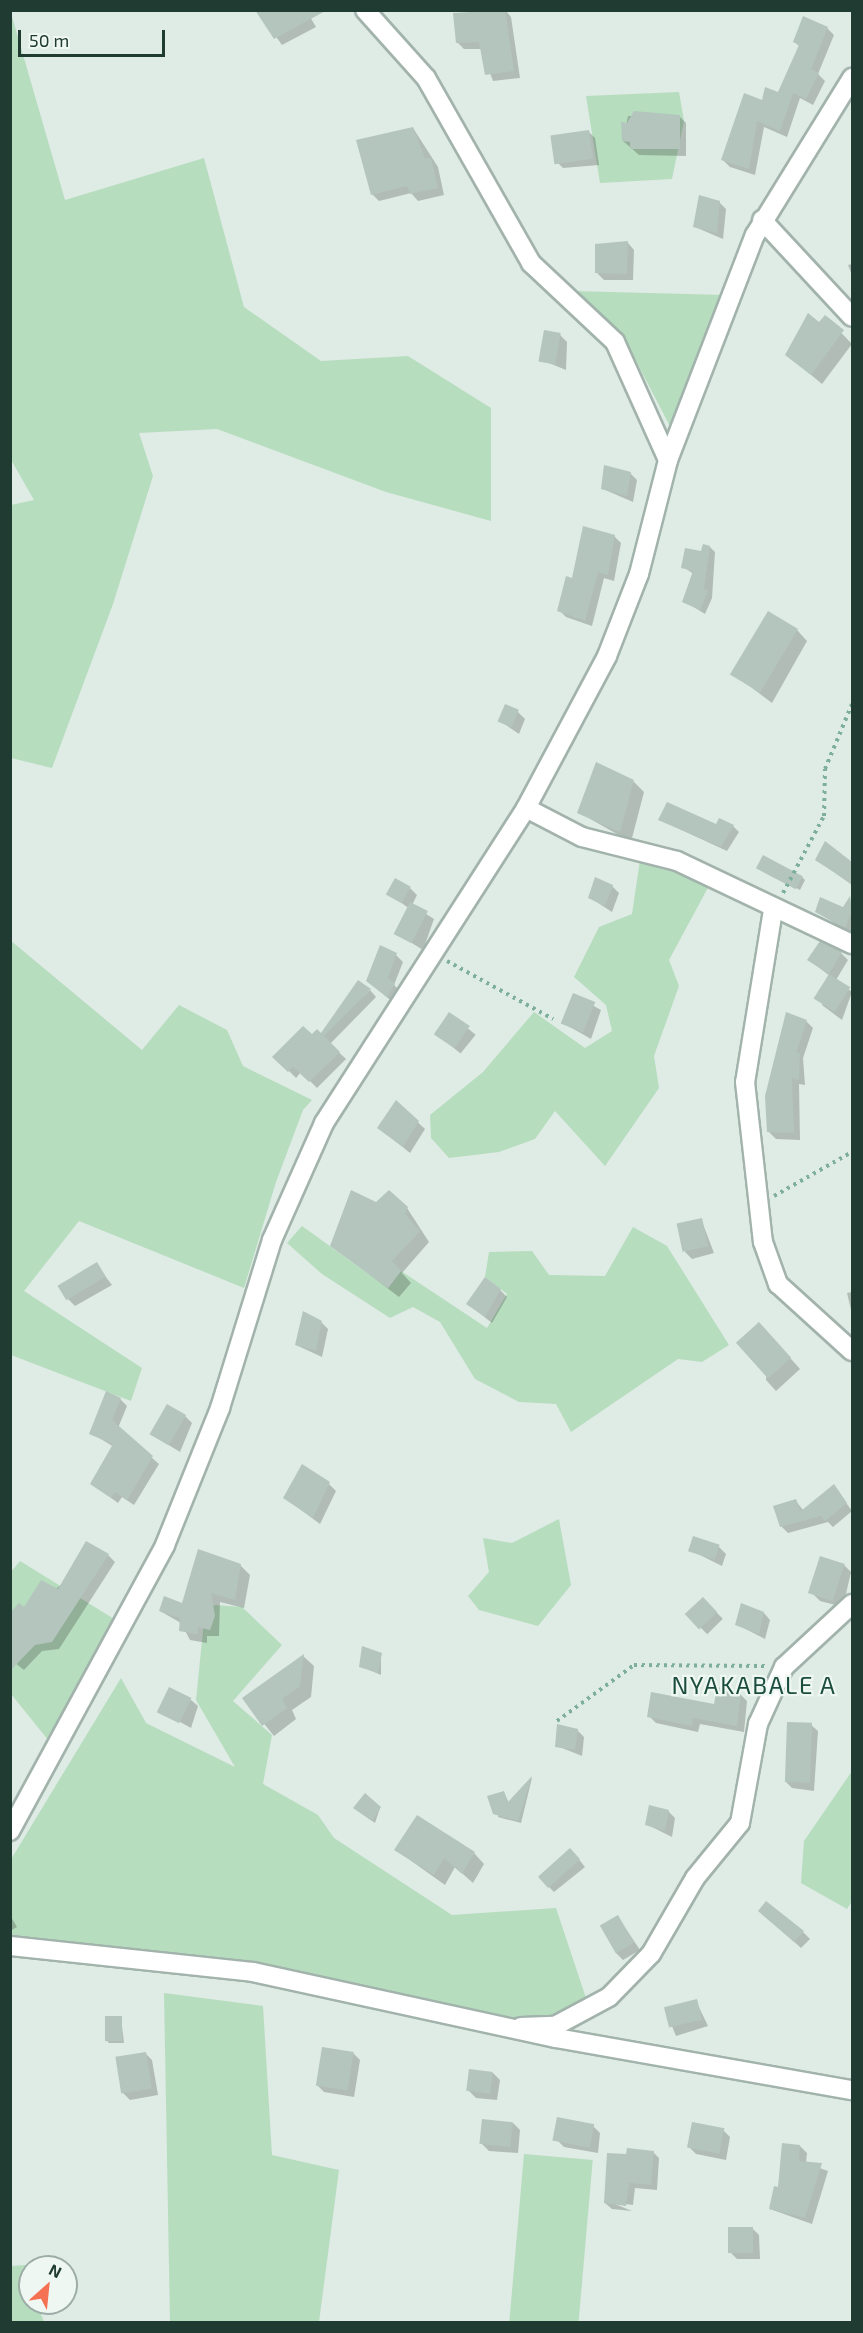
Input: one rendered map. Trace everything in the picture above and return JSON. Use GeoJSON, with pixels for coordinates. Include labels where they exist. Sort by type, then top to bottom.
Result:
{"type":"FeatureCollection","features":[{"type":"Feature","properties":{"kind":"street"},"geometry":{"type":"LineString","coordinates":[[365,10],[426,78],[531,263],[615,342],[668,460]]}},
{"type":"Feature","properties":{"kind":"street"},"geometry":{"type":"LineString","coordinates":[[10,1831],[165,1545],[220,1408],[272,1240],[324,1122],[526,808],[607,656],[639,574],[668,460],[762,220],[852,78]]}},
{"type":"Feature","properties":{"kind":"street"},"geometry":{"type":"LineString","coordinates":[[762,220],[852,317]]}},
{"type":"Feature","properties":{"kind":"street"},"geometry":{"type":"LineString","coordinates":[[526,808],[582,837],[677,861],[773,910],[852,944]]}},
{"type":"Feature","properties":{"kind":"street"},"geometry":{"type":"LineString","coordinates":[[773,910],[745,1082],[757,1202],[769,1267],[778,1284],[852,1351]]}},
{"type":"Feature","properties":{"kind":"street"},"geometry":{"type":"LineString","coordinates":[[506,2027],[555,2026],[609,1997],[651,1954],[695,1878],[740,1823],[758,1724],[784,1667],[852,1604]]}},
{"type":"Feature","properties":{"kind":"street"},"geometry":{"type":"LineString","coordinates":[[10,1946],[253,1972],[506,2027],[852,2090]]}},
{"type":"Feature","properties":{"kind":"path"},"geometry":{"type":"LineString","coordinates":[[773,910],[820,827],[827,804],[828,757],[852,704]]}},
{"type":"Feature","properties":{"kind":"path"},"geometry":{"type":"LineString","coordinates":[[433,954],[553,1019]]}},
{"type":"Feature","properties":{"kind":"path"},"geometry":{"type":"LineString","coordinates":[[757,1202],[785,1193],[852,1152]]}},
{"type":"Feature","properties":{"kind":"path"},"geometry":{"type":"LineString","coordinates":[[557,1722],[634,1665],[784,1667]]}},
{"type":"Feature","properties":{"kind":"green space"},"geometry":{"type":"Polygon","coordinates":[[[11,13],[65,200],[204,158],[244,307],[321,361],[408,356],[491,408],[491,521],[386,492],[217,429],[139,433],[153,476],[113,604],[52,768],[11,758],[11,505],[34,500],[10,458],[11,13]]]}},
{"type":"Feature","properties":{"kind":"green space"},"geometry":{"type":"Polygon","coordinates":[[[679,92],[684,121],[672,179],[600,183],[586,96],[679,92]]]}},
{"type":"Feature","properties":{"kind":"green space"},"geometry":{"type":"Polygon","coordinates":[[[572,291],[726,295],[673,432],[624,338],[572,291]]]}},
{"type":"Feature","properties":{"kind":"green space"},"geometry":{"type":"Polygon","coordinates":[[[640,860],[718,869],[669,960],[679,986],[654,1056],[659,1088],[605,1166],[555,1111],[535,1139],[499,1152],[449,1158],[431,1138],[430,1115],[483,1072],[534,1012],[585,1048],[612,1031],[606,1005],[574,977],[599,927],[632,914],[640,860]]]}},
{"type":"Feature","properties":{"kind":"green space"},"geometry":{"type":"Polygon","coordinates":[[[10,940],[142,1050],[179,1005],[227,1030],[243,1066],[312,1100],[303,1110],[276,1182],[244,1288],[79,1221],[24,1291],[142,1368],[131,1401],[11,1355],[10,940]]]}},
{"type":"Feature","properties":{"kind":"green space"},"geometry":{"type":"Polygon","coordinates":[[[302,1226],[388,1288],[401,1271],[487,1328],[507,1294],[485,1277],[489,1252],[532,1251],[549,1275],[605,1276],[633,1227],[667,1246],[729,1345],[702,1362],[678,1359],[571,1432],[556,1404],[519,1402],[475,1379],[440,1322],[413,1307],[390,1318],[322,1274],[287,1243],[302,1226]]]}},
{"type":"Feature","properties":{"kind":"green space"},"geometry":{"type":"Polygon","coordinates":[[[559,1519],[571,1585],[538,1626],[479,1610],[468,1596],[489,1572],[483,1538],[512,1543],[559,1519]]]}},
{"type":"Feature","properties":{"kind":"green space"},"geometry":{"type":"Polygon","coordinates":[[[20,1561],[119,1622],[53,1746],[11,1694],[10,1573],[20,1561]]]}},
{"type":"Feature","properties":{"kind":"green space"},"geometry":{"type":"Polygon","coordinates":[[[215,1605],[242,1607],[282,1645],[233,1701],[272,1735],[263,1784],[318,1815],[334,1838],[452,1915],[556,1908],[586,1998],[566,2021],[502,2037],[262,1976],[11,1957],[10,1861],[121,1678],[146,1723],[235,1767],[196,1700],[205,1611],[215,1605]]]}},
{"type":"Feature","properties":{"kind":"green space"},"geometry":{"type":"Polygon","coordinates":[[[852,1771],[852,1901],[847,1909],[801,1883],[804,1841],[852,1771]]]}},
{"type":"Feature","properties":{"kind":"green space"},"geometry":{"type":"Polygon","coordinates":[[[164,1993],[263,2006],[272,2155],[339,2170],[319,2322],[170,2322],[164,1993]]]}},
{"type":"Feature","properties":{"kind":"green space"},"geometry":{"type":"Polygon","coordinates":[[[524,2154],[593,2160],[579,2322],[509,2322],[524,2154]]]}},
{"type":"Feature","properties":{"kind":"green space"},"geometry":{"type":"Polygon","coordinates":[[[11,2266],[18,2266],[18,2315],[41,2315],[44,2322],[11,2322],[11,2266]]]}},
{"type":"Feature","properties":{"kind":"building"},"geometry":{"type":"Polygon","coordinates":[[[255,10],[327,10],[274,39],[255,10]]]}},
{"type":"Feature","properties":{"kind":"building"},"geometry":{"type":"Polygon","coordinates":[[[505,10],[514,71],[485,75],[479,42],[456,43],[453,13],[505,10]]]}},
{"type":"Feature","properties":{"kind":"building"},"geometry":{"type":"Polygon","coordinates":[[[803,16],[828,27],[811,69],[819,73],[806,99],[793,93],[780,131],[757,121],[749,169],[721,160],[744,93],[762,100],[765,87],[778,92],[799,45],[793,42],[803,16]]]}},
{"type":"Feature","properties":{"kind":"building"},"geometry":{"type":"Polygon","coordinates":[[[634,111],[680,115],[680,149],[630,149],[630,142],[622,141],[621,122],[627,123],[634,111]]]}},
{"type":"Feature","properties":{"kind":"building"},"geometry":{"type":"Polygon","coordinates":[[[413,127],[425,158],[431,158],[438,188],[410,194],[407,186],[371,195],[356,140],[413,127]]]}},
{"type":"Feature","properties":{"kind":"building"},"geometry":{"type":"Polygon","coordinates":[[[589,130],[593,159],[554,164],[550,135],[589,130]]]}},
{"type":"Feature","properties":{"kind":"building"},"geometry":{"type":"Polygon","coordinates":[[[699,195],[720,201],[717,233],[693,227],[699,195]]]}},
{"type":"Feature","properties":{"kind":"building"},"geometry":{"type":"Polygon","coordinates":[[[628,241],[627,274],[595,273],[595,244],[628,241]]]}},
{"type":"Feature","properties":{"kind":"building"},"geometry":{"type":"Polygon","coordinates":[[[808,313],[819,322],[825,315],[844,330],[811,375],[785,355],[808,313]]]}},
{"type":"Feature","properties":{"kind":"building"},"geometry":{"type":"Polygon","coordinates":[[[544,330],[561,333],[555,364],[538,362],[544,330]]]}},
{"type":"Feature","properties":{"kind":"building"},"geometry":{"type":"Polygon","coordinates":[[[604,465],[631,472],[627,496],[601,489],[604,465]]]}},
{"type":"Feature","properties":{"kind":"building"},"geometry":{"type":"Polygon","coordinates":[[[583,526],[615,535],[608,575],[598,572],[585,621],[557,611],[566,576],[572,578],[583,526]]]}},
{"type":"Feature","properties":{"kind":"building"},"geometry":{"type":"Polygon","coordinates":[[[703,544],[710,546],[704,589],[708,591],[700,610],[682,602],[693,571],[681,568],[685,548],[701,551],[703,544]]]}},
{"type":"Feature","properties":{"kind":"building"},"geometry":{"type":"Polygon","coordinates":[[[768,611],[798,629],[760,692],[730,674],[768,611]]]}},
{"type":"Feature","properties":{"kind":"building"},"geometry":{"type":"Polygon","coordinates":[[[505,704],[519,710],[511,727],[498,721],[505,704]]]}},
{"type":"Feature","properties":{"kind":"building"},"geometry":{"type":"Polygon","coordinates":[[[596,762],[634,780],[620,832],[577,813],[596,762]]]}},
{"type":"Feature","properties":{"kind":"building"},"geometry":{"type":"Polygon","coordinates":[[[667,802],[716,824],[719,818],[734,825],[721,847],[658,820],[667,802]]]}},
{"type":"Feature","properties":{"kind":"building"},"geometry":{"type":"Polygon","coordinates":[[[825,841],[852,862],[852,884],[815,860],[825,841]]]}},
{"type":"Feature","properties":{"kind":"building"},"geometry":{"type":"Polygon","coordinates":[[[763,855],[803,876],[796,889],[756,868],[763,855]]]}},
{"type":"Feature","properties":{"kind":"building"},"geometry":{"type":"Polygon","coordinates":[[[595,877],[613,885],[605,906],[588,898],[595,877]]]}},
{"type":"Feature","properties":{"kind":"building"},"geometry":{"type":"Polygon","coordinates":[[[395,878],[411,887],[402,903],[386,895],[395,878]]]}},
{"type":"Feature","properties":{"kind":"building"},"geometry":{"type":"Polygon","coordinates":[[[850,896],[852,910],[845,928],[815,912],[820,897],[843,907],[850,896]]]}},
{"type":"Feature","properties":{"kind":"building"},"geometry":{"type":"Polygon","coordinates":[[[410,902],[428,911],[411,943],[394,934],[410,902]]]}},
{"type":"Feature","properties":{"kind":"building"},"geometry":{"type":"Polygon","coordinates":[[[820,941],[842,952],[829,974],[807,960],[820,941]]]}},
{"type":"Feature","properties":{"kind":"building"},"geometry":{"type":"Polygon","coordinates":[[[380,945],[397,953],[388,978],[395,984],[387,997],[366,981],[380,945]]]}},
{"type":"Feature","properties":{"kind":"building"},"geometry":{"type":"Polygon","coordinates":[[[829,974],[850,987],[835,1012],[814,999],[829,974]]]}},
{"type":"Feature","properties":{"kind":"building"},"geometry":{"type":"Polygon","coordinates":[[[358,980],[371,989],[324,1036],[340,1052],[309,1082],[293,1067],[288,1072],[272,1057],[303,1026],[312,1034],[317,1029],[321,1033],[358,980]]]}},
{"type":"Feature","properties":{"kind":"building"},"geometry":{"type":"Polygon","coordinates":[[[573,993],[595,1002],[583,1033],[561,1024],[573,993]]]}},
{"type":"Feature","properties":{"kind":"building"},"geometry":{"type":"Polygon","coordinates":[[[449,1012],[470,1026],[455,1048],[434,1034],[449,1012]]]}},
{"type":"Feature","properties":{"kind":"building"},"geometry":{"type":"Polygon","coordinates":[[[786,1012],[807,1020],[796,1052],[800,1053],[799,1080],[792,1078],[794,1133],[767,1132],[765,1096],[786,1012]]]}},
{"type":"Feature","properties":{"kind":"building"},"geometry":{"type":"Polygon","coordinates":[[[396,1100],[419,1121],[403,1147],[377,1128],[396,1100]]]}},
{"type":"Feature","properties":{"kind":"building"},"geometry":{"type":"Polygon","coordinates":[[[351,1190],[376,1202],[389,1190],[408,1207],[405,1214],[420,1231],[392,1261],[401,1271],[388,1288],[330,1246],[351,1190]]]}},
{"type":"Feature","properties":{"kind":"building"},"geometry":{"type":"Polygon","coordinates":[[[702,1218],[708,1246],[683,1252],[677,1223],[702,1218]]]}},
{"type":"Feature","properties":{"kind":"building"},"geometry":{"type":"Polygon","coordinates":[[[97,1262],[106,1277],[66,1300],[58,1286],[97,1262]]]}},
{"type":"Feature","properties":{"kind":"building"},"geometry":{"type":"Polygon","coordinates":[[[485,1277],[501,1289],[485,1317],[466,1304],[485,1277]]]}},
{"type":"Feature","properties":{"kind":"building"},"geometry":{"type":"Polygon","coordinates":[[[303,1311],[322,1321],[316,1351],[295,1345],[303,1311]]]}},
{"type":"Feature","properties":{"kind":"building"},"geometry":{"type":"Polygon","coordinates":[[[759,1322],[791,1358],[768,1378],[736,1343],[759,1322]]]}},
{"type":"Feature","properties":{"kind":"building"},"geometry":{"type":"Polygon","coordinates":[[[106,1391],[121,1398],[112,1420],[153,1456],[127,1500],[115,1492],[111,1498],[90,1484],[113,1444],[89,1434],[106,1391]]]}},
{"type":"Feature","properties":{"kind":"building"},"geometry":{"type":"Polygon","coordinates":[[[167,1404],[186,1415],[169,1445],[150,1434],[167,1404]]]}},
{"type":"Feature","properties":{"kind":"building"},"geometry":{"type":"Polygon","coordinates":[[[302,1464],[330,1482],[313,1518],[283,1498],[302,1464]]]}},
{"type":"Feature","properties":{"kind":"building"},"geometry":{"type":"Polygon","coordinates":[[[834,1484],[847,1503],[825,1521],[821,1516],[780,1527],[773,1506],[796,1499],[801,1511],[834,1484]]]}},
{"type":"Feature","properties":{"kind":"building"},"geometry":{"type":"Polygon","coordinates":[[[693,1536],[720,1545],[715,1560],[688,1551],[693,1536]]]}},
{"type":"Feature","properties":{"kind":"building"},"geometry":{"type":"Polygon","coordinates":[[[86,1541],[109,1554],[52,1642],[35,1645],[10,1671],[10,1613],[19,1603],[24,1607],[41,1580],[58,1589],[86,1541]]]}},
{"type":"Feature","properties":{"kind":"building"},"geometry":{"type":"Polygon","coordinates":[[[198,1549],[241,1564],[235,1600],[211,1593],[215,1616],[210,1630],[198,1627],[198,1634],[179,1631],[180,1618],[159,1611],[164,1596],[182,1603],[198,1549]]]}},
{"type":"Feature","properties":{"kind":"building"},"geometry":{"type":"Polygon","coordinates":[[[820,1556],[845,1564],[833,1601],[808,1593],[820,1556]]]}},
{"type":"Feature","properties":{"kind":"building"},"geometry":{"type":"Polygon","coordinates":[[[703,1597],[717,1612],[699,1629],[685,1614],[703,1597]]]}},
{"type":"Feature","properties":{"kind":"building"},"geometry":{"type":"Polygon","coordinates":[[[741,1603],[764,1612],[759,1634],[735,1625],[741,1603]]]}},
{"type":"Feature","properties":{"kind":"building"},"geometry":{"type":"Polygon","coordinates":[[[362,1646],[382,1653],[378,1673],[359,1667],[362,1646]]]}},
{"type":"Feature","properties":{"kind":"building"},"geometry":{"type":"Polygon","coordinates":[[[304,1654],[300,1686],[282,1699],[287,1708],[262,1726],[242,1698],[304,1654]]]}},
{"type":"Feature","properties":{"kind":"building"},"geometry":{"type":"Polygon","coordinates":[[[169,1687],[191,1698],[179,1723],[157,1712],[169,1687]]]}},
{"type":"Feature","properties":{"kind":"building"},"geometry":{"type":"Polygon","coordinates":[[[717,1687],[741,1692],[737,1726],[693,1718],[692,1726],[647,1717],[651,1692],[714,1704],[717,1687]]]}},
{"type":"Feature","properties":{"kind":"building"},"geometry":{"type":"Polygon","coordinates":[[[787,1722],[812,1723],[810,1783],[785,1782],[787,1722]]]}},
{"type":"Feature","properties":{"kind":"building"},"geometry":{"type":"Polygon","coordinates":[[[557,1724],[578,1729],[575,1750],[555,1747],[557,1724]]]}},
{"type":"Feature","properties":{"kind":"building"},"geometry":{"type":"Polygon","coordinates":[[[532,1776],[518,1821],[493,1814],[487,1796],[504,1791],[508,1802],[532,1776]]]}},
{"type":"Feature","properties":{"kind":"building"},"geometry":{"type":"Polygon","coordinates":[[[365,1793],[381,1807],[372,1821],[353,1808],[365,1793]]]}},
{"type":"Feature","properties":{"kind":"building"},"geometry":{"type":"Polygon","coordinates":[[[649,1805],[669,1810],[665,1831],[645,1825],[649,1805]]]}},
{"type":"Feature","properties":{"kind":"building"},"geometry":{"type":"Polygon","coordinates":[[[417,1815],[475,1852],[462,1874],[444,1858],[434,1875],[394,1850],[417,1815]]]}},
{"type":"Feature","properties":{"kind":"building"},"geometry":{"type":"Polygon","coordinates":[[[570,1848],[580,1859],[548,1888],[538,1877],[570,1848]]]}},
{"type":"Feature","properties":{"kind":"building"},"geometry":{"type":"Polygon","coordinates":[[[766,1901],[804,1931],[794,1942],[758,1911],[766,1901]]]}},
{"type":"Feature","properties":{"kind":"building"},"geometry":{"type":"Polygon","coordinates":[[[618,1915],[634,1943],[616,1953],[600,1926],[618,1915]]]}},
{"type":"Feature","properties":{"kind":"building"},"geometry":{"type":"Polygon","coordinates":[[[697,1999],[702,2019],[669,2028],[664,2007],[697,1999]]]}},
{"type":"Feature","properties":{"kind":"building"},"geometry":{"type":"Polygon","coordinates":[[[105,2016],[122,2016],[122,2041],[105,2041],[105,2016]]]}},
{"type":"Feature","properties":{"kind":"building"},"geometry":{"type":"Polygon","coordinates":[[[322,2047],[354,2052],[348,2091],[316,2086],[322,2047]]]}},
{"type":"Feature","properties":{"kind":"building"},"geometry":{"type":"Polygon","coordinates":[[[146,2052],[152,2089],[121,2093],[115,2057],[146,2052]]]}},
{"type":"Feature","properties":{"kind":"building"},"geometry":{"type":"Polygon","coordinates":[[[469,2069],[493,2072],[490,2094],[466,2091],[469,2069]]]}},
{"type":"Feature","properties":{"kind":"building"},"geometry":{"type":"Polygon","coordinates":[[[557,2117],[594,2124],[590,2148],[552,2141],[557,2117]]]}},
{"type":"Feature","properties":{"kind":"building"},"geometry":{"type":"Polygon","coordinates":[[[482,2119],[513,2122],[510,2147],[479,2144],[482,2119]]]}},
{"type":"Feature","properties":{"kind":"building"},"geometry":{"type":"Polygon","coordinates":[[[692,2122],[724,2128],[719,2154],[687,2148],[692,2122]]]}},
{"type":"Feature","properties":{"kind":"building"},"geometry":{"type":"Polygon","coordinates":[[[782,2143],[800,2145],[799,2161],[822,2163],[805,2218],[769,2209],[774,2186],[778,2187],[782,2143]]]}},
{"type":"Feature","properties":{"kind":"building"},"geometry":{"type":"Polygon","coordinates":[[[627,2148],[654,2151],[651,2185],[629,2183],[626,2206],[604,2203],[607,2153],[626,2154],[627,2148]]]}},
{"type":"Feature","properties":{"kind":"building"},"geometry":{"type":"Polygon","coordinates":[[[728,2227],[753,2227],[753,2253],[728,2253],[728,2227]]]}},
{"type":"Feature","properties":{"kind":"district","name":"NYAKABALE A"},"geometry":{"type":"Point","coordinates":[754,1685]}}]}
